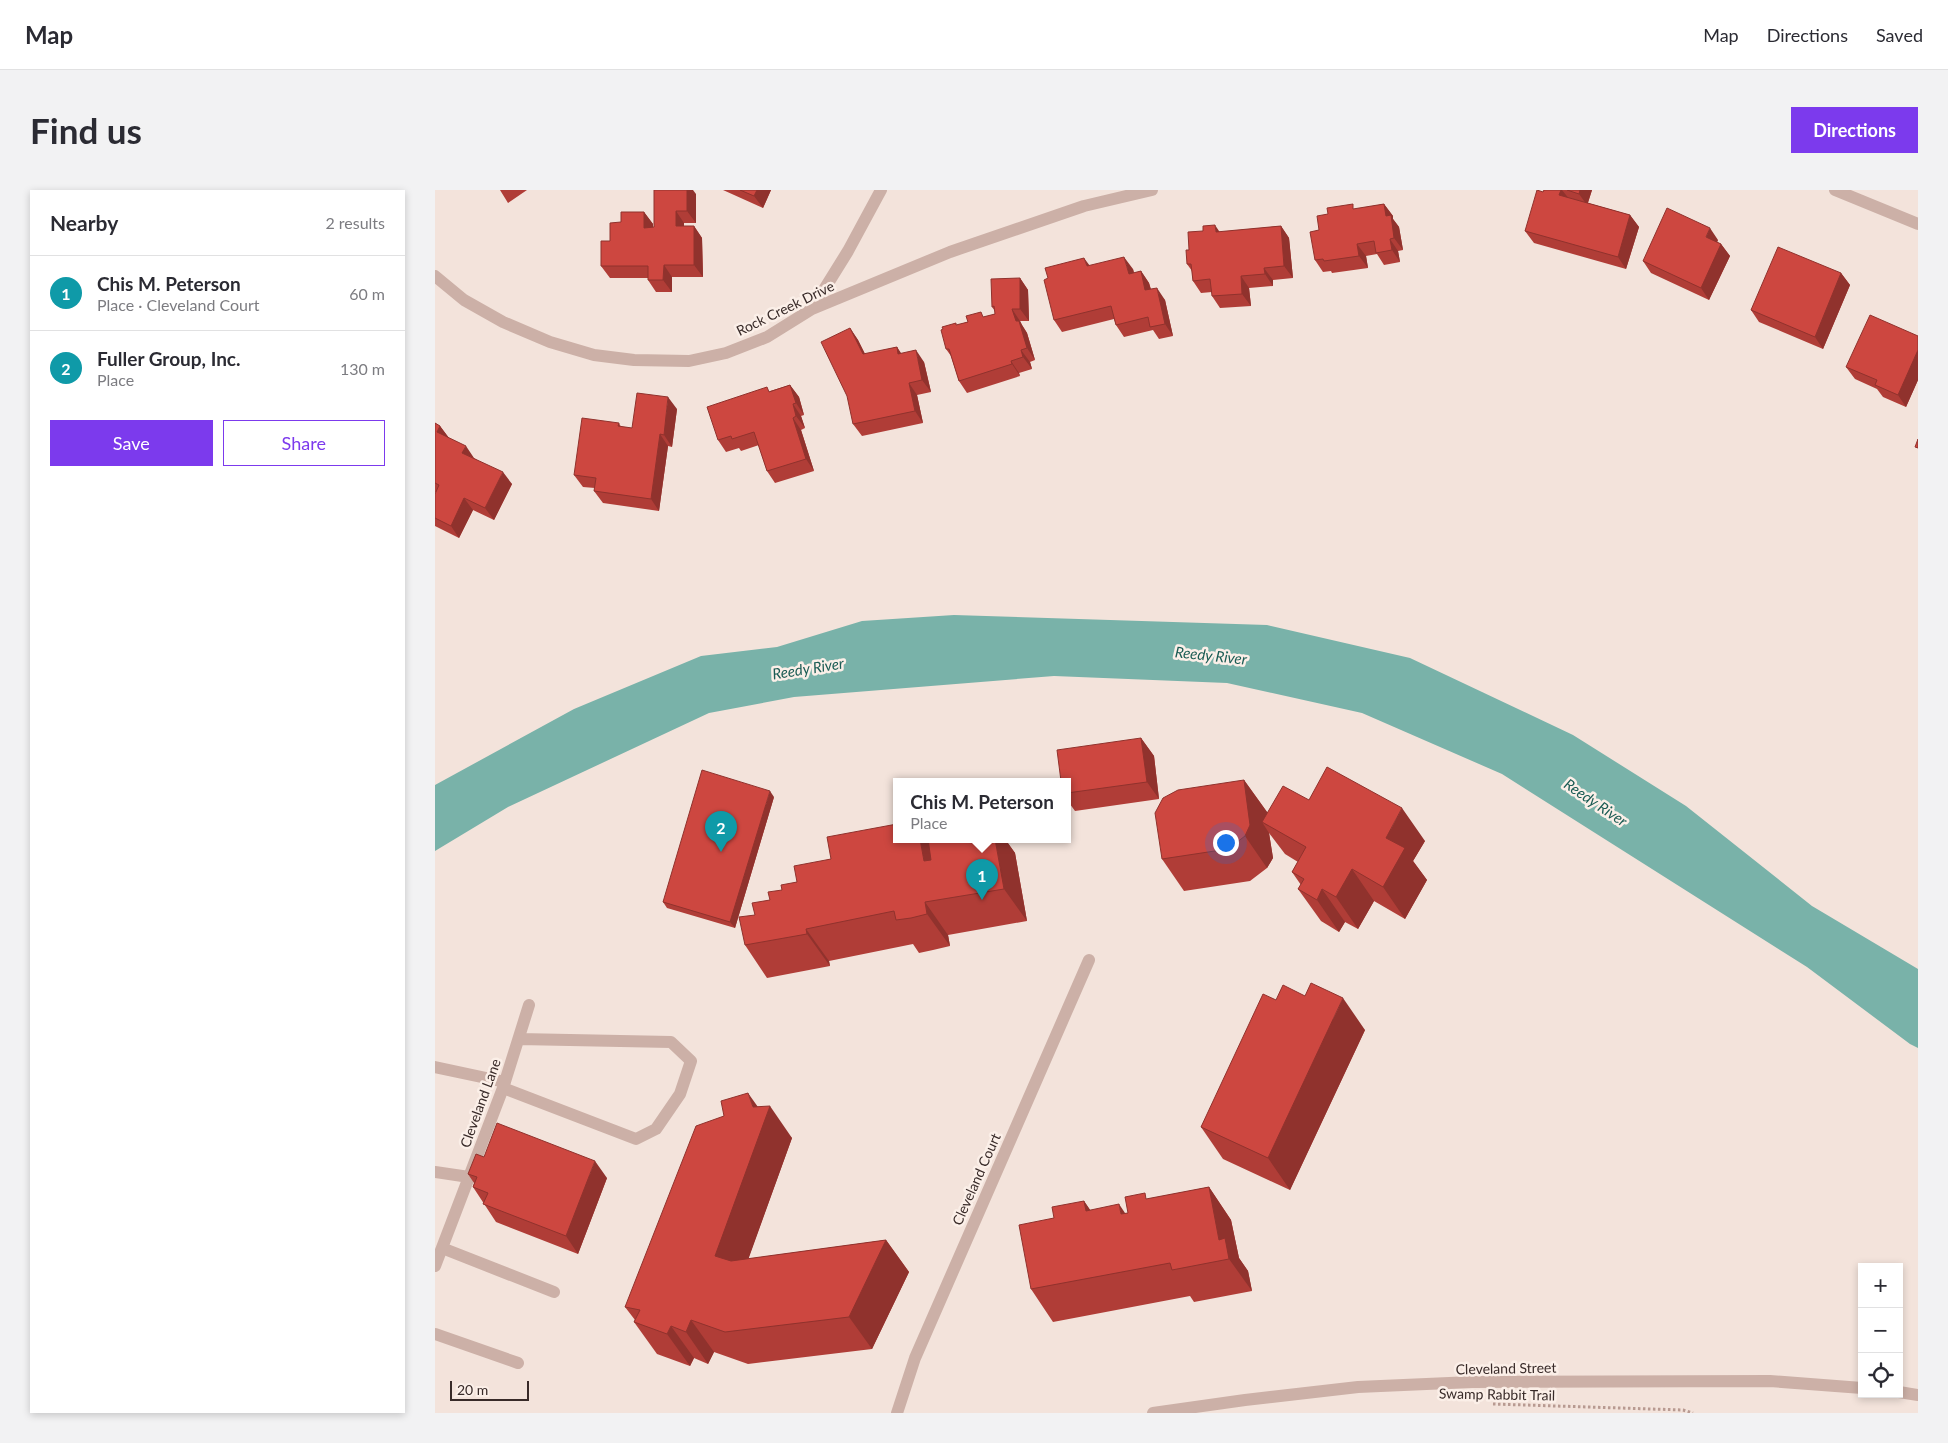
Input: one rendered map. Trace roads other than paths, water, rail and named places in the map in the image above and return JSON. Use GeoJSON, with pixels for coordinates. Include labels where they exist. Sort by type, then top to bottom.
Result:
{"type":"FeatureCollection","features":[{"type":"Feature","properties":{"kind":"street"},"geometry":{"type":"LineString","coordinates":[[812,309],[848,251],[881,190]]}},
{"type":"Feature","properties":{"kind":"street","name":"Rock Creek Drive"},"geometry":{"type":"LineString","coordinates":[[435,276],[464,300],[503,322],[550,342],[594,354],[634,360],[689,360],[726,352],[767,337],[812,309],[959,249],[1084,206],[1152,190]]}},
{"type":"Feature","properties":{"kind":"street"},"geometry":{"type":"LineString","coordinates":[[1835,190],[1918,224]]}},
{"type":"Feature","properties":{"kind":"street","name":"Cleveland Court"},"geometry":{"type":"LineString","coordinates":[[897,1413],[915,1358],[1089,960]]}},
{"type":"Feature","properties":{"kind":"street","name":"Cleveland Lane"},"geometry":{"type":"LineString","coordinates":[[435,1266],[504,1085],[529,1006]]}},
{"type":"Feature","properties":{"kind":"street"},"geometry":{"type":"LineString","coordinates":[[435,1066],[504,1085],[636,1138],[656,1129],[680,1094],[691,1061],[671,1042],[519,1039]]}},
{"type":"Feature","properties":{"kind":"street"},"geometry":{"type":"LineString","coordinates":[[435,1172],[469,1177]]}},
{"type":"Feature","properties":{"kind":"street"},"geometry":{"type":"LineString","coordinates":[[442,1248],[554,1292]]}},
{"type":"Feature","properties":{"kind":"street"},"geometry":{"type":"LineString","coordinates":[[435,1334],[519,1363]]}},
{"type":"Feature","properties":{"kind":"street","name":"Cleveland Street"},"geometry":{"type":"LineString","coordinates":[[1153,1413],[1213,1409],[1358,1387],[1472,1382],[1770,1382],[1858,1388]]}},
{"type":"Feature","properties":{"kind":"street"},"geometry":{"type":"LineString","coordinates":[[1903,1393],[1918,1395]]}},
{"type":"Feature","properties":{"kind":"water","name":"Reedy River"},"geometry":{"type":"Polygon","coordinates":[[[954,615],[1267,625],[1410,658],[1573,735],[1686,806],[1812,906],[1918,969],[1918,1048],[1807,967],[1502,774],[1362,713],[1227,683],[1054,676],[794,697],[709,713],[508,807],[435,851],[435,785],[574,709],[701,656],[777,647],[862,621],[954,615]]]}},
{"type":"Feature","properties":{"kind":"place","name":"Fuller Group, Inc."},"geometry":{"type":"Point","coordinates":[721,852]}},
{"type":"Feature","properties":{"kind":"place","name":"Chis M. Peterson"},"geometry":{"type":"Point","coordinates":[982,900]}}]}
